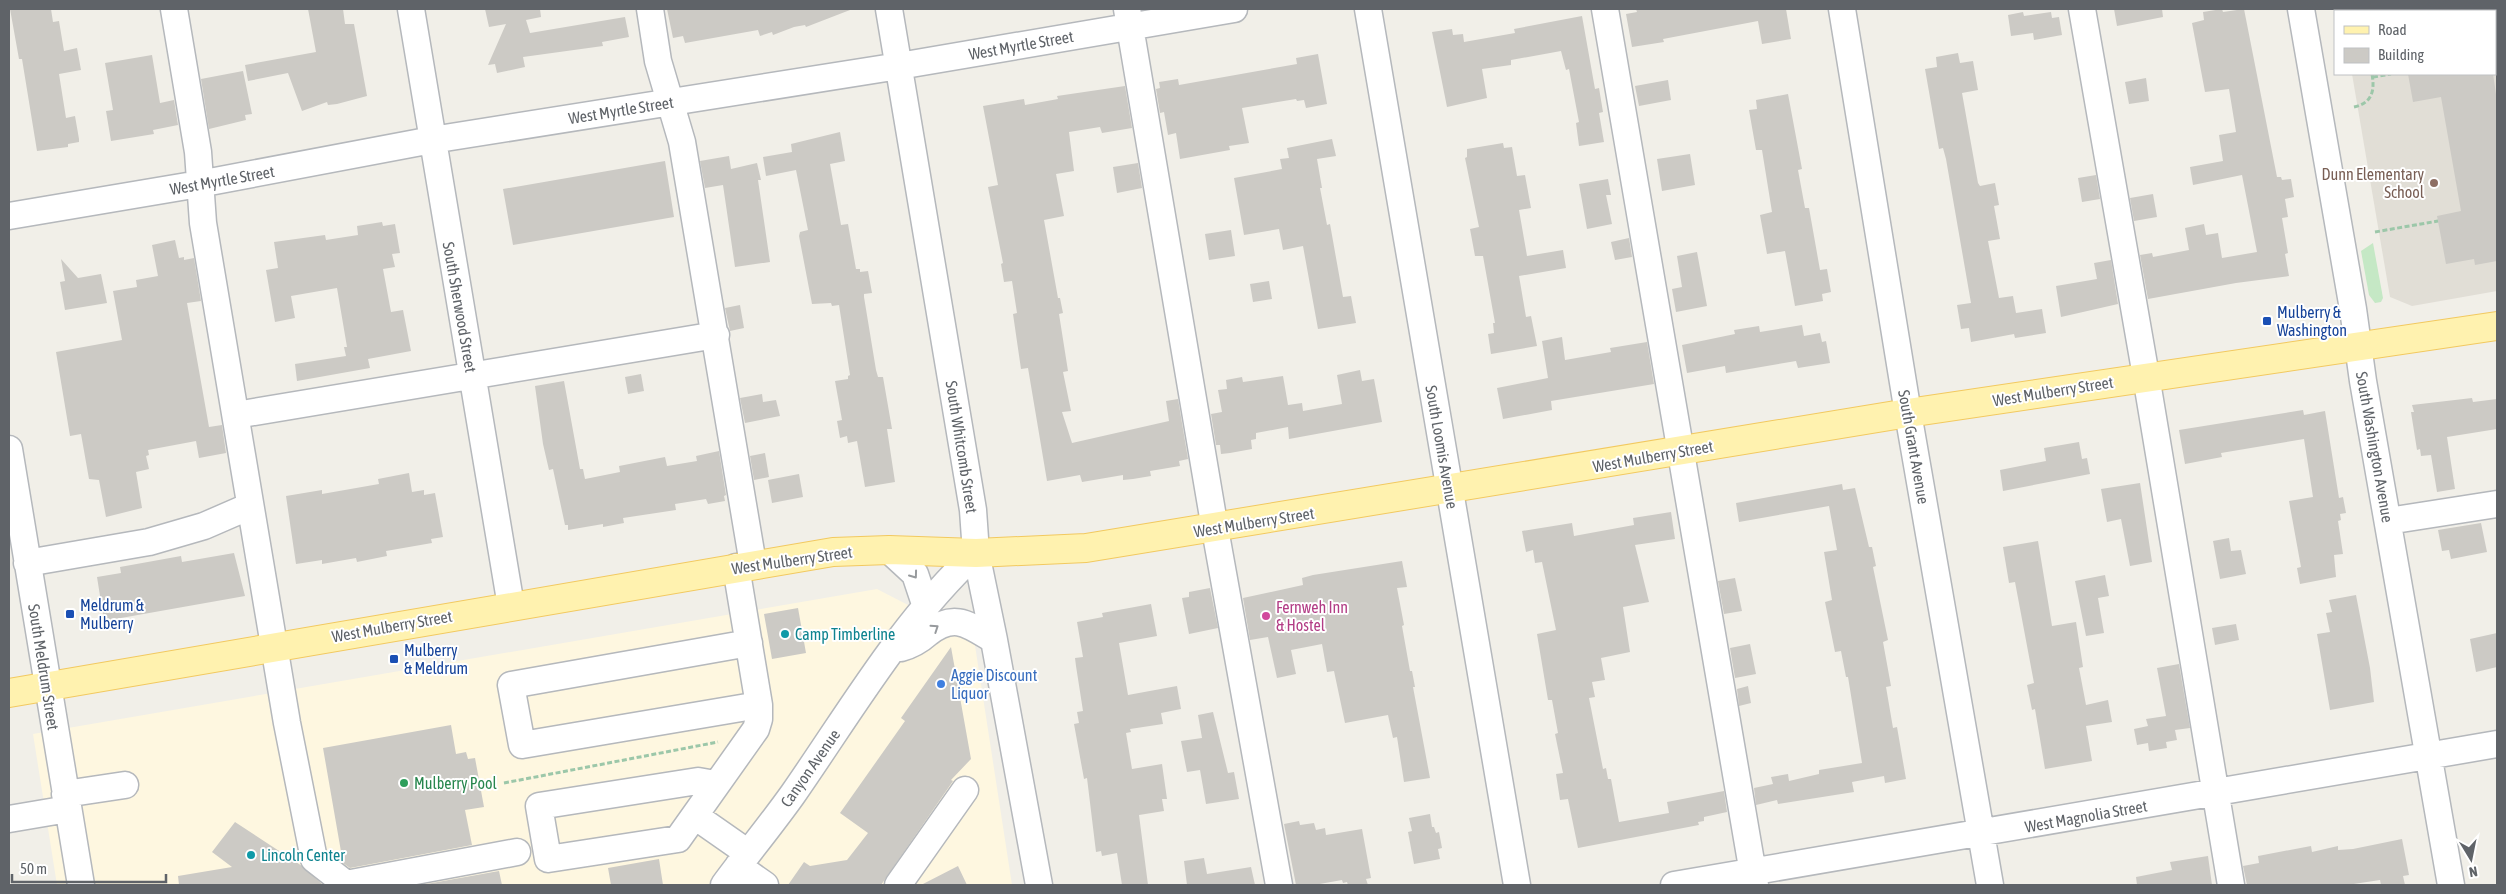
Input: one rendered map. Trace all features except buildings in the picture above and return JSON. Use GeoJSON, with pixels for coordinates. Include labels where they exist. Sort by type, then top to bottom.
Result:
{"type":"FeatureCollection","features":[{"type":"Feature","properties":{"kind":"main road","name":"West Mulberry Street"},"geometry":{"type":"LineString","coordinates":[[9,693],[745,565],[833,552],[889,550],[976,553],[1086,548],[1215,529],[1908,413],[2146,376],[2497,326]]}},
{"type":"Feature","properties":{"kind":"street"},"geometry":{"type":"LineString","coordinates":[[174,9],[198,152],[203,223],[274,647],[314,859],[346,884],[517,852]]}},
{"type":"Feature","properties":{"kind":"street","name":"South Sherwood Street"},"geometry":{"type":"LineString","coordinates":[[411,9],[511,606]]}},
{"type":"Feature","properties":{"kind":"street"},"geometry":{"type":"LineString","coordinates":[[650,9],[658,61],[682,142],[716,335],[745,565],[749,643],[759,705],[759,719],[756,729],[715,784],[678,839],[548,859],[539,806],[698,781],[715,784]]}},
{"type":"Feature","properties":{"kind":"street","name":"South Whitcomb Street"},"geometry":{"type":"LineString","coordinates":[[889,9],[973,510],[976,553],[1039,885]]}},
{"type":"Feature","properties":{"kind":"street","name":"West Myrtle Street"},"geometry":{"type":"LineString","coordinates":[[9,216],[199,184],[432,140],[899,66],[1129,18],[1234,9]]}},
{"type":"Feature","properties":{"kind":"street","name":"South Loomis Avenue"},"geometry":{"type":"LineString","coordinates":[[1368,9],[1517,885]]}},
{"type":"Feature","properties":{"kind":"street"},"geometry":{"type":"LineString","coordinates":[[1605,9],[1754,879]]}},
{"type":"Feature","properties":{"kind":"street","name":"South Grant Avenue"},"geometry":{"type":"LineString","coordinates":[[1842,9],[1908,413],[1990,885]]}},
{"type":"Feature","properties":{"kind":"street"},"geometry":{"type":"LineString","coordinates":[[2082,9],[2146,376],[2230,885]]}},
{"type":"Feature","properties":{"kind":"street","name":"South Washington Avenue"},"geometry":{"type":"LineString","coordinates":[[2301,9],[2428,756],[2452,885]]}},
{"type":"Feature","properties":{"kind":"street"},"geometry":{"type":"LineString","coordinates":[[1129,18],[1215,529],[1279,885]]}},
{"type":"Feature","properties":{"kind":"street"},"geometry":{"type":"LineString","coordinates":[[236,415],[716,335]]}},
{"type":"Feature","properties":{"kind":"street","name":"South Meldrum Street"},"geometry":{"type":"LineString","coordinates":[[9,449],[81,885]]}},
{"type":"Feature","properties":{"kind":"street"},"geometry":{"type":"LineString","coordinates":[[2388,521],[2497,504]]}},
{"type":"Feature","properties":{"kind":"street"},"geometry":{"type":"LineString","coordinates":[[27,563],[149,542],[204,526],[250,506]]}},
{"type":"Feature","properties":{"kind":"street"},"geometry":{"type":"LineString","coordinates":[[889,550],[915,574],[926,607]]}},
{"type":"Feature","properties":{"kind":"street","name":"Canyon Avenue"},"geometry":{"type":"LineString","coordinates":[[737,868],[791,797],[893,650],[947,580],[976,553]]}},
{"type":"Feature","properties":{"kind":"street"},"geometry":{"type":"LineString","coordinates":[[893,650],[913,645],[940,624],[955,621],[968,624],[994,640]]}},
{"type":"Feature","properties":{"kind":"street"},"geometry":{"type":"LineString","coordinates":[[749,643],[511,685],[522,745],[759,705]]}},
{"type":"Feature","properties":{"kind":"street","name":"West Magnolia Street"},"geometry":{"type":"LineString","coordinates":[[1674,885],[1754,879],[1981,833],[2497,744]]}},
{"type":"Feature","properties":{"kind":"street"},"geometry":{"type":"LineString","coordinates":[[9,819],[125,785]]}},
{"type":"Feature","properties":{"kind":"street"},"geometry":{"type":"LineString","coordinates":[[898,885],[964,790]]}},
{"type":"Feature","properties":{"kind":"street"},"geometry":{"type":"LineString","coordinates":[[695,816],[737,868],[765,885]]}},
{"type":"Feature","properties":{"kind":"path"},"geometry":{"type":"LineString","coordinates":[[2354,107],[2368,102],[2374,93],[2373,75]]}},
{"type":"Feature","properties":{"kind":"path"},"geometry":{"type":"LineString","coordinates":[[2376,232],[2438,221]]}},
{"type":"Feature","properties":{"kind":"path"},"geometry":{"type":"LineString","coordinates":[[504,782],[724,741]]}},
{"type":"Feature","properties":{"kind":"shaded area","name":"Dunn Elementary School"},"geometry":{"type":"Polygon","coordinates":[[[2497,9],[2497,291],[2412,306],[2390,297],[2352,75],[2496,75],[2496,10],[2342,10],[2497,9]]]}},
{"type":"Feature","properties":{"kind":"shaded area"},"geometry":{"type":"Polygon","coordinates":[[[877,589],[974,639],[1012,885],[57,885],[33,734],[877,589]]]}},
{"type":"Feature","properties":{"kind":"green space"},"geometry":{"type":"Polygon","coordinates":[[[2373,243],[2383,298],[2381,302],[2375,303],[2369,295],[2361,251],[2373,243]]]}},
{"type":"Feature","properties":{"kind":"place","name":"Dunn Elementary School"},"geometry":{"type":"Point","coordinates":[2434,183]}},
{"type":"Feature","properties":{"kind":"place","name":"Mulberry & Washington"},"geometry":{"type":"Point","coordinates":[2267,321]}},
{"type":"Feature","properties":{"kind":"place","name":"Meldrum & Mulberry"},"geometry":{"type":"Point","coordinates":[70,614]}},
{"type":"Feature","properties":{"kind":"place","name":"Fernweh Inn & Hostel"},"geometry":{"type":"Point","coordinates":[1266,616]}},
{"type":"Feature","properties":{"kind":"place","name":"Camp Timberline"},"geometry":{"type":"Point","coordinates":[785,634]}},
{"type":"Feature","properties":{"kind":"place","name":"Mulberry & Meldrum"},"geometry":{"type":"Point","coordinates":[394,659]}},
{"type":"Feature","properties":{"kind":"place","name":"Aggie Discount Liquor"},"geometry":{"type":"Point","coordinates":[941,684]}},
{"type":"Feature","properties":{"kind":"place","name":"Mulberry Pool"},"geometry":{"type":"Point","coordinates":[404,783]}},
{"type":"Feature","properties":{"kind":"place","name":"Lincoln Center"},"geometry":{"type":"Point","coordinates":[251,855]}}]}
